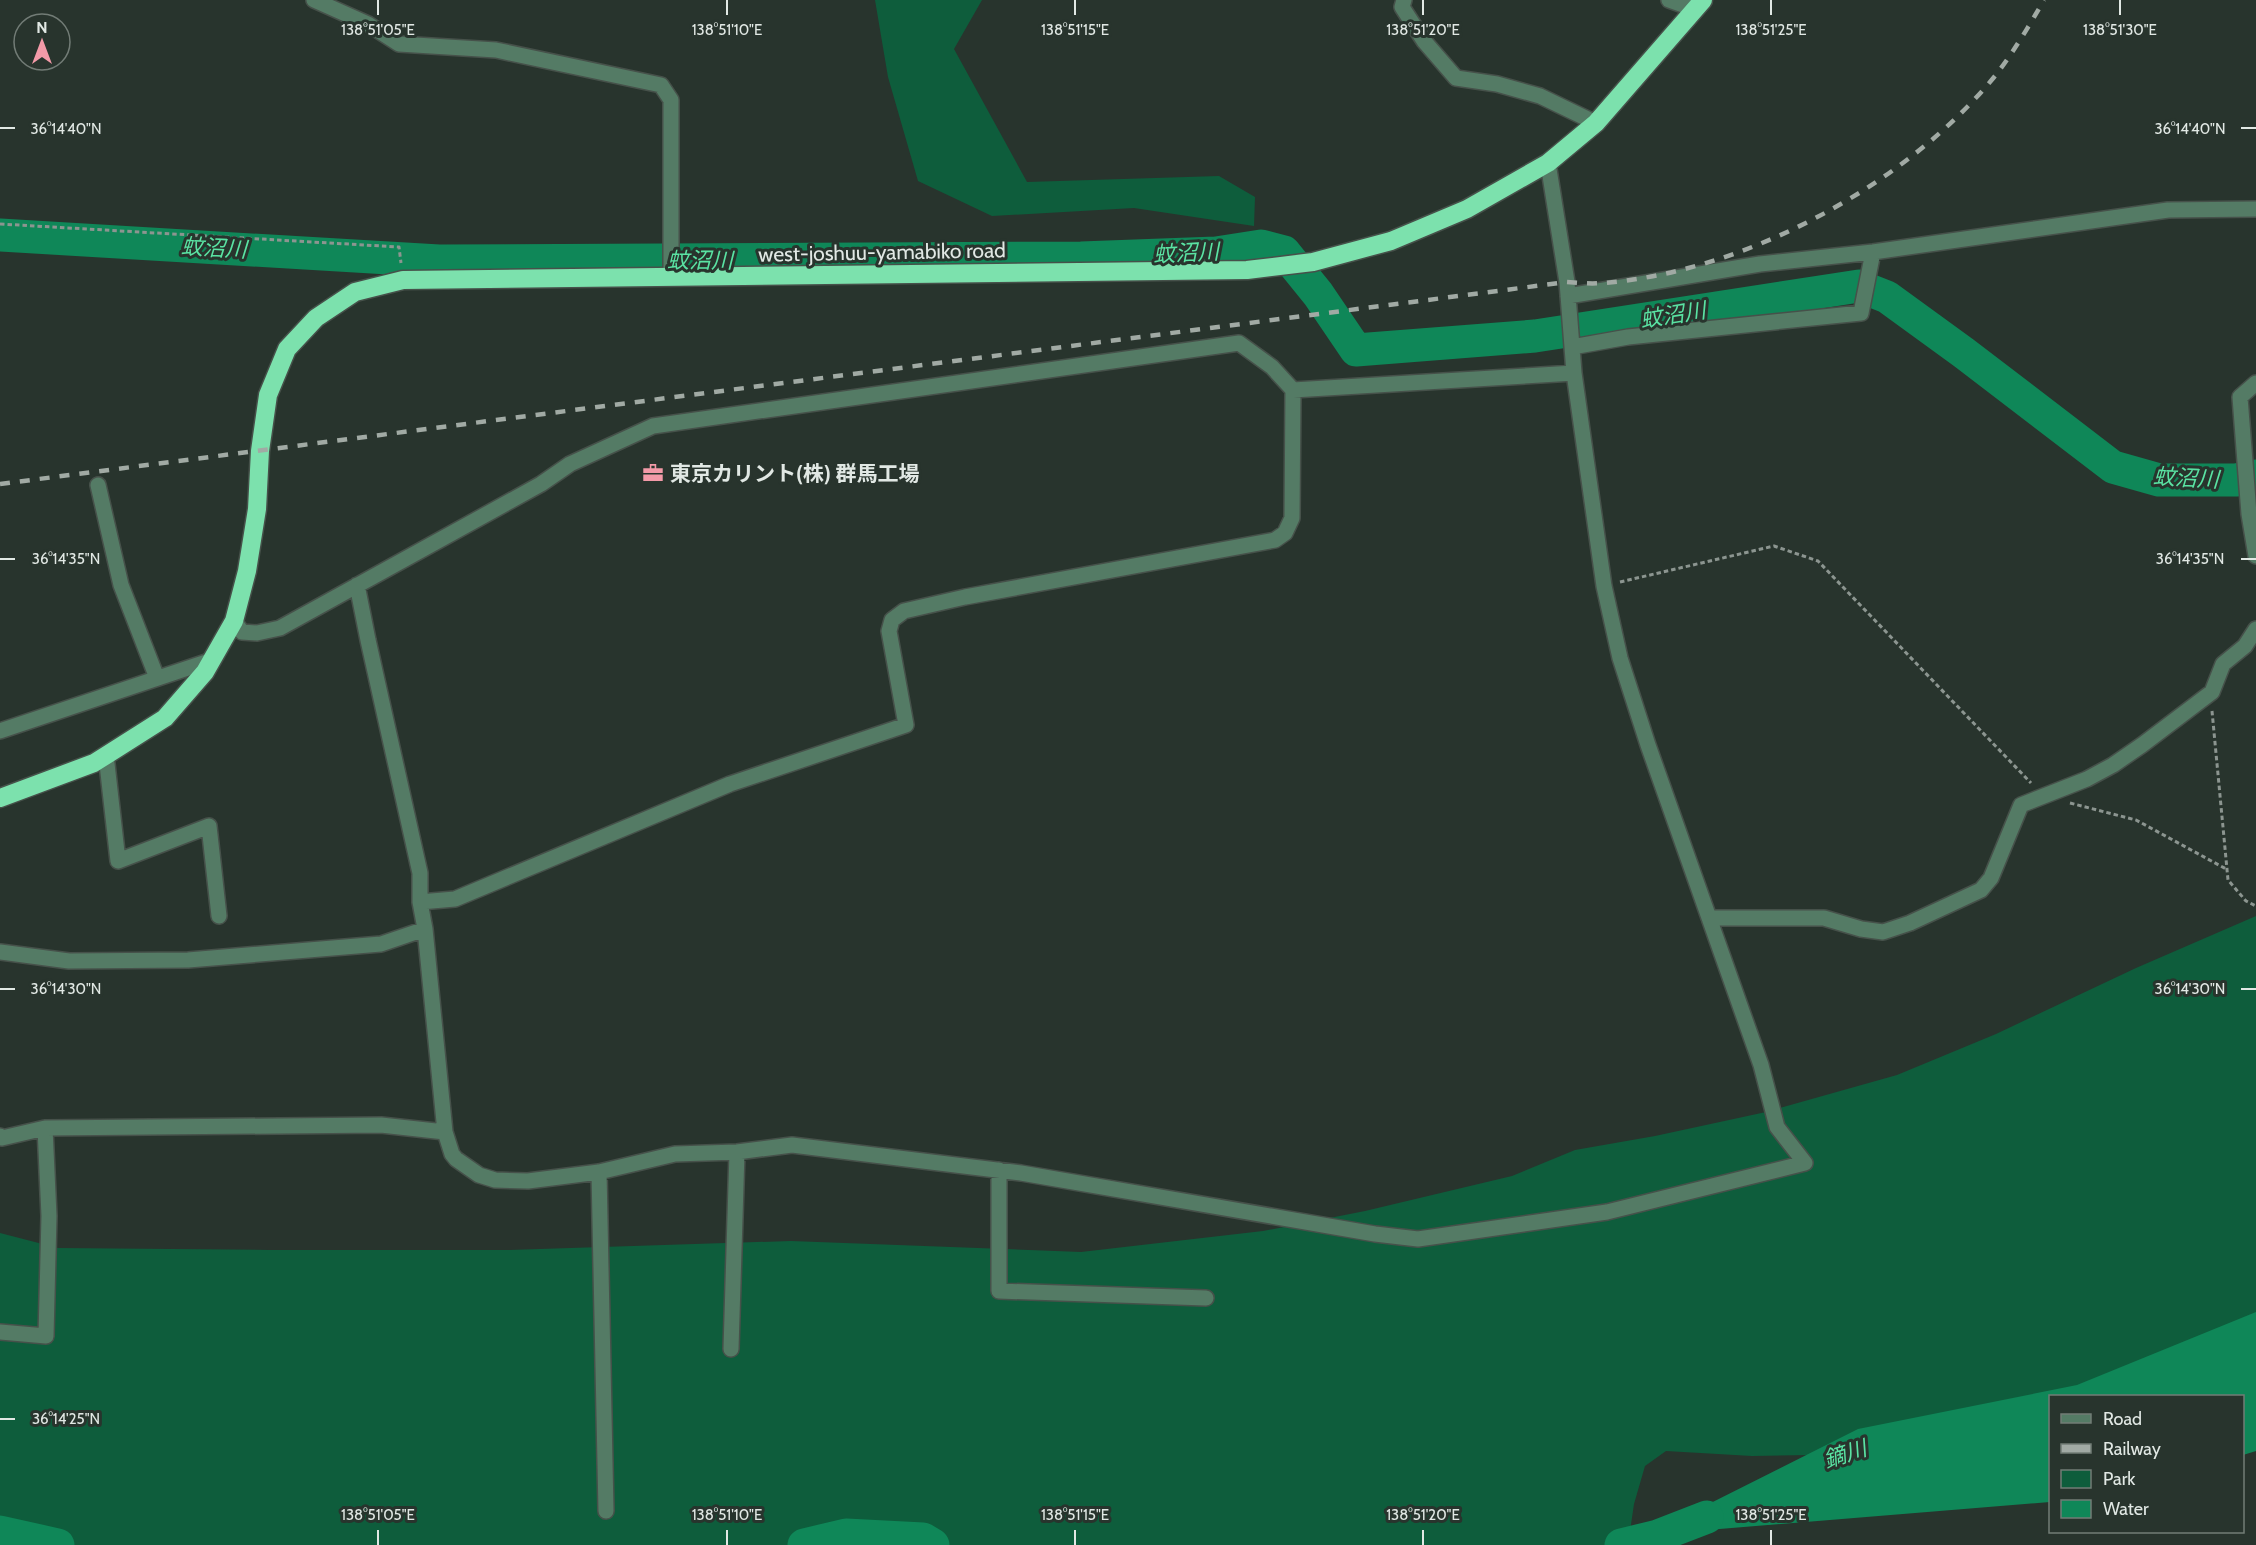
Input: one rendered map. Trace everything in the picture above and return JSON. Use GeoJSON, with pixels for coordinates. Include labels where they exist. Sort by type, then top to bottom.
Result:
{"type":"FeatureCollection","features":[{"type":"Feature","properties":{"kind":"highway","name":"west-joshuu-yamabiko road"},"geometry":{"type":"LineString","coordinates":[[0,798],[94,763],[165,718],[205,672],[234,621],[247,571],[257,509],[260,451],[268,395],[287,349],[316,318],[355,292],[403,280],[670,272],[1247,270],[1313,262],[1391,241],[1467,209],[1548,163],[1596,123],[1699,5]]}},
{"type":"Feature","properties":{"kind":"street"},"geometry":{"type":"LineString","coordinates":[[314,0],[368,24],[399,44],[496,50],[661,85],[671,100],[670,272]]}},
{"type":"Feature","properties":{"kind":"street"},"geometry":{"type":"LineString","coordinates":[[1404,0],[1402,7],[1413,25],[1456,78],[1497,84],[1540,96],[1596,123]]}},
{"type":"Feature","properties":{"kind":"street"},"geometry":{"type":"LineString","coordinates":[[1669,0],[1699,5]]}},
{"type":"Feature","properties":{"kind":"street"},"geometry":{"type":"LineString","coordinates":[[357,585],[420,873],[420,902],[425,929],[445,1132],[452,1154],[479,1175],[495,1180],[528,1181],[599,1172],[675,1154],[737,1152],[792,1145],[999,1170],[1364,1232],[1418,1239],[1607,1212],[1805,1163],[1777,1127],[1761,1065],[1624,669],[1604,586],[1574,373],[1568,296],[1548,163]]}},
{"type":"Feature","properties":{"kind":"street"},"geometry":{"type":"LineString","coordinates":[[1568,296],[1760,264],[1872,259],[2168,210],[2256,209]]}},
{"type":"Feature","properties":{"kind":"street"},"geometry":{"type":"LineString","coordinates":[[1572,347],[1628,337],[1861,314],[1872,259]]}},
{"type":"Feature","properties":{"kind":"street"},"geometry":{"type":"LineString","coordinates":[[234,621],[242,632],[257,633],[280,628],[541,484],[570,464],[653,426],[1239,343],[1272,367],[1293,390],[1292,518],[1285,533],[1275,540],[965,597],[904,611],[892,620],[889,632],[906,725],[730,784],[455,899],[420,902]]}},
{"type":"Feature","properties":{"kind":"street"},"geometry":{"type":"LineString","coordinates":[[1293,390],[1574,373]]}},
{"type":"Feature","properties":{"kind":"street"},"geometry":{"type":"LineString","coordinates":[[2256,383],[2240,397],[2249,514],[2256,556]]}},
{"type":"Feature","properties":{"kind":"street"},"geometry":{"type":"LineString","coordinates":[[98,485],[121,585],[156,678]]}},
{"type":"Feature","properties":{"kind":"street"},"geometry":{"type":"LineString","coordinates":[[1709,918],[1824,918],[1861,929],[1884,932],[1910,923],[1981,890],[1991,878],[2021,805],[2087,779],[2113,765],[2212,692],[2223,664],[2245,646],[2256,629]]}},
{"type":"Feature","properties":{"kind":"street"},"geometry":{"type":"LineString","coordinates":[[0,731],[212,660]]}},
{"type":"Feature","properties":{"kind":"street"},"geometry":{"type":"LineString","coordinates":[[106,755],[118,861],[209,826],[219,916]]}},
{"type":"Feature","properties":{"kind":"street"},"geometry":{"type":"LineString","coordinates":[[0,952],[69,962],[188,960],[381,944],[425,929]]}},
{"type":"Feature","properties":{"kind":"street"},"geometry":{"type":"LineString","coordinates":[[0,1136],[2,1138],[45,1128],[381,1125],[445,1132]]}},
{"type":"Feature","properties":{"kind":"street"},"geometry":{"type":"LineString","coordinates":[[0,1332],[46,1336],[49,1216],[45,1128]]}},
{"type":"Feature","properties":{"kind":"street"},"geometry":{"type":"LineString","coordinates":[[731,1349],[737,1152]]}},
{"type":"Feature","properties":{"kind":"street"},"geometry":{"type":"LineString","coordinates":[[999,1170],[999,1291],[1206,1298]]}},
{"type":"Feature","properties":{"kind":"street"},"geometry":{"type":"LineString","coordinates":[[599,1172],[606,1511]]}},
{"type":"Feature","properties":{"kind":"path"},"geometry":{"type":"LineString","coordinates":[[0,224],[399,247],[403,280]]}},
{"type":"Feature","properties":{"kind":"path"},"geometry":{"type":"LineString","coordinates":[[1604,586],[1774,546],[1818,561],[2043,796],[2136,820],[2228,870]]}},
{"type":"Feature","properties":{"kind":"path"},"geometry":{"type":"LineString","coordinates":[[2212,692],[2212,716],[2228,880],[2246,901],[2256,906]]}},
{"type":"Feature","properties":{"kind":"green space"},"geometry":{"type":"Polygon","coordinates":[[[875,0],[982,0],[954,49],[1027,182],[1219,176],[1255,197],[1254,226],[1134,208],[992,216],[918,181],[888,77],[875,0]]]}},
{"type":"Feature","properties":{"kind":"green space"},"geometry":{"type":"Polygon","coordinates":[[[2256,916],[2256,1352],[2049,1395],[1810,1455],[1752,1456],[1666,1451],[1645,1466],[1634,1504],[1628,1545],[0,1545],[0,1233],[58,1248],[509,1250],[791,1241],[1081,1252],[1263,1231],[1365,1211],[1512,1176],[1575,1150],[1655,1136],[1766,1112],[1897,1075],[1996,1034],[2136,968],[2256,916]]]}},
{"type":"Feature","properties":{"kind":"water"},"geometry":{"type":"Polygon","coordinates":[[[2256,1312],[2256,1451],[2244,1455],[2244,1395],[2049,1395],[2049,1502],[1647,1535],[1858,1429],[2077,1385],[2256,1312]]]}},
{"type":"Feature","properties":{"kind":"waterway","name":"蚊沼川"},"geometry":{"type":"LineString","coordinates":[[0,235],[439,261],[1081,258],[1216,253],[1261,246],[1284,252],[1318,294],[1356,350],[1535,336],[1859,286],[1887,297],[2113,467],[2159,480],[2236,480],[2256,476]]}},
{"type":"Feature","properties":{"kind":"waterway","name":"鏑川"},"geometry":{"type":"LineString","coordinates":[[1621,1545],[1658,1536],[1707,1517]]}},
{"type":"Feature","properties":{"kind":"waterway","name":"鏑川"},"geometry":{"type":"LineString","coordinates":[[0,1532],[58,1545]]}},
{"type":"Feature","properties":{"kind":"waterway","name":"鏑川"},"geometry":{"type":"LineString","coordinates":[[804,1545],[846,1535],[923,1539],[933,1545]]}},
{"type":"Feature","properties":{"kind":"railway"},"geometry":{"type":"LineString","coordinates":[[0,484],[1567,282],[1603,283],[1657,275],[1711,261],[1765,242],[1818,217],[1869,187],[1916,153],[1958,116],[2002,67],[2044,0]]}},
{"type":"Feature","properties":{"kind":"place","name":"東京カリント(株) 群馬工場"},"geometry":{"type":"Point","coordinates":[653,473]}}]}
